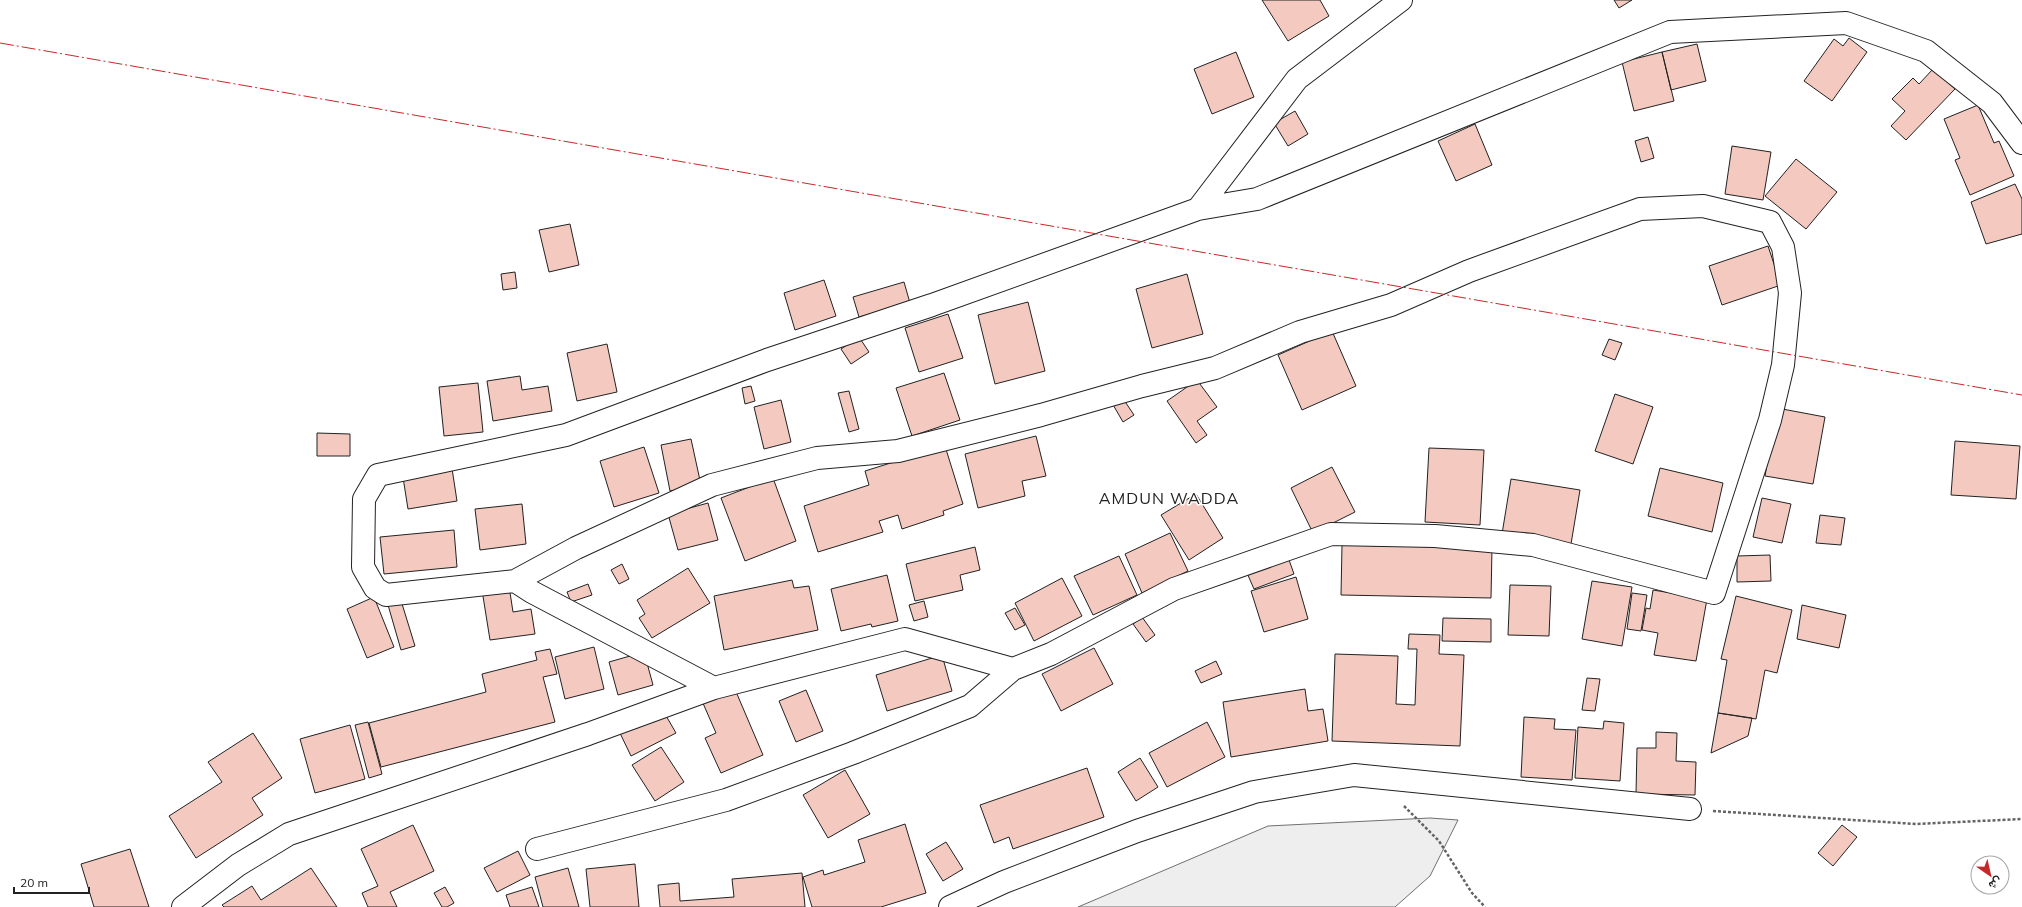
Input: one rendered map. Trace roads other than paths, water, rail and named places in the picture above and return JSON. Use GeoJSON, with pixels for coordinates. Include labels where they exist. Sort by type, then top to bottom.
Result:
{"type":"FeatureCollection","features":[{"type":"Feature","properties":{"kind":"street"},"geometry":{"type":"LineString","coordinates":[[1198,209],[1297,79],[1401,0]]}},
{"type":"Feature","properties":{"kind":"street"},"geometry":{"type":"LineString","coordinates":[[537,850],[726,800],[854,753],[970,706],[1013,669],[1050,654],[1174,589],[1331,534],[1435,536],[1533,545],[1714,593],[1770,420],[1782,365],[1790,293],[1783,247],[1770,222],[1703,206],[1640,209],[1476,268],[1391,305],[1300,332],[1215,368],[1142,386],[1041,415],[898,451],[818,458],[712,485],[576,548],[515,581],[386,595],[375,588],[363,567],[364,499],[378,475],[566,435],[766,360],[939,302],[1198,209],[1257,200],[1670,32],[1846,23],[1926,51],[1992,103],[2022,143]]}},
{"type":"Feature","properties":{"kind":"street"},"geometry":{"type":"LineString","coordinates":[[515,581],[532,592],[714,688]]}},
{"type":"Feature","properties":{"kind":"street"},"geometry":{"type":"LineString","coordinates":[[183,907],[238,865],[289,834],[588,734],[714,688],[905,639],[1013,669]]}},
{"type":"Feature","properties":{"kind":"street"},"geometry":{"type":"LineString","coordinates":[[950,907],[1004,882],[1137,831],[1254,792],[1354,775],[1690,809]]}},
{"type":"Feature","properties":{"kind":"district","name":"AMDUN WADDA"},"geometry":{"type":"Point","coordinates":[1169,498]}}]}
